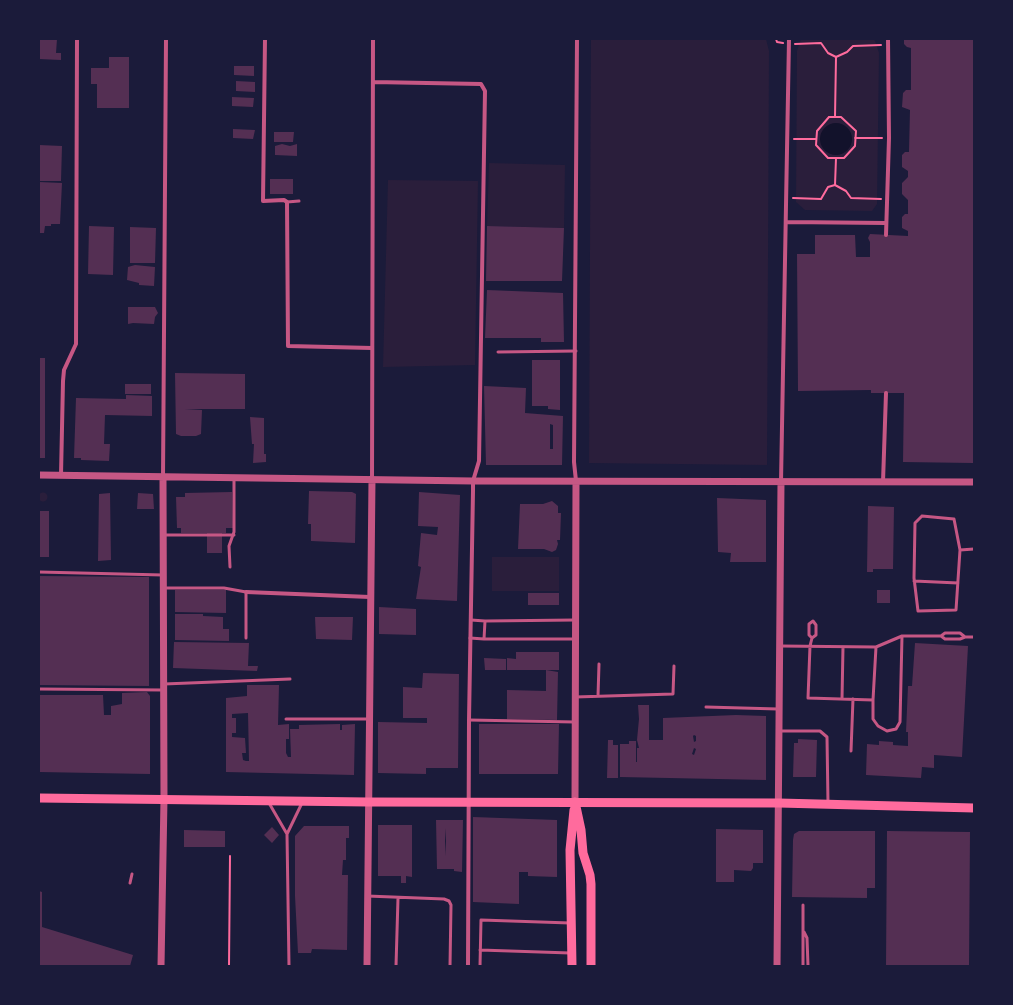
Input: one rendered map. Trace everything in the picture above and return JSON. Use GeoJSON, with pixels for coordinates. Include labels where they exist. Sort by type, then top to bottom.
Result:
{"type":"FeatureCollection","features":[{"type":"Feature","properties":{"kind":"main road"},"geometry":{"type":"LineString","coordinates":[[39,798],[368,802],[469,801],[779,803],[974,808]]}},
{"type":"Feature","properties":{"kind":"main road"},"geometry":{"type":"LineString","coordinates":[[572,966],[570,850],[574,802]]}},
{"type":"Feature","properties":{"kind":"main road"},"geometry":{"type":"LineString","coordinates":[[574,802],[581,830],[583,853],[590,875],[591,884],[591,966]]}},
{"type":"Feature","properties":{"kind":"street"},"geometry":{"type":"LineString","coordinates":[[61,475],[64,370],[76,344],[77,39]]}},
{"type":"Feature","properties":{"kind":"street"},"geometry":{"type":"LineString","coordinates":[[161,966],[164,799],[163,478],[166,39]]}},
{"type":"Feature","properties":{"kind":"street"},"geometry":{"type":"LineString","coordinates":[[265,39],[263,201],[284,200],[287,202],[288,346],[372,348]]}},
{"type":"Feature","properties":{"kind":"street"},"geometry":{"type":"LineString","coordinates":[[366,966],[372,479],[373,39]]}},
{"type":"Feature","properties":{"kind":"street"},"geometry":{"type":"LineString","coordinates":[[574,802],[576,639],[576,481],[574,462],[576,351],[577,39]]}},
{"type":"Feature","properties":{"kind":"street"},"geometry":{"type":"LineString","coordinates":[[776,966],[779,803],[778,709],[781,482],[784,286],[787,222],[789,39]]}},
{"type":"Feature","properties":{"kind":"street"},"geometry":{"type":"LineString","coordinates":[[886,235],[889,138],[888,39]]}},
{"type":"Feature","properties":{"kind":"street"},"geometry":{"type":"LineString","coordinates":[[373,82],[481,84],[485,91],[479,461],[473,481],[469,720],[468,966]]}},
{"type":"Feature","properties":{"kind":"street"},"geometry":{"type":"LineString","coordinates":[[787,222],[886,223]]}},
{"type":"Feature","properties":{"kind":"street"},"geometry":{"type":"LineString","coordinates":[[883,482],[886,393]]}},
{"type":"Feature","properties":{"kind":"street"},"geometry":{"type":"LineString","coordinates":[[39,475],[163,478],[473,481],[974,482]]}},
{"type":"Feature","properties":{"kind":"street"},"geometry":{"type":"LineString","coordinates":[[246,592],[370,597]]}},
{"type":"Feature","properties":{"kind":"lane"},"geometry":{"type":"LineString","coordinates":[[287,202],[299,202]]}},
{"type":"Feature","properties":{"kind":"lane"},"geometry":{"type":"LineString","coordinates":[[498,352],[576,351]]}},
{"type":"Feature","properties":{"kind":"lane"},"geometry":{"type":"LineString","coordinates":[[230,567],[229,546],[234,535],[234,478]]}},
{"type":"Feature","properties":{"kind":"lane"},"geometry":{"type":"LineString","coordinates":[[922,516],[954,519],[960,550],[956,610],[918,612],[914,581],[915,523],[922,516]]}},
{"type":"Feature","properties":{"kind":"lane"},"geometry":{"type":"LineString","coordinates":[[163,535],[234,535]]}},
{"type":"Feature","properties":{"kind":"lane"},"geometry":{"type":"LineString","coordinates":[[960,550],[974,549]]}},
{"type":"Feature","properties":{"kind":"lane"},"geometry":{"type":"LineString","coordinates":[[39,572],[163,575]]}},
{"type":"Feature","properties":{"kind":"lane"},"geometry":{"type":"LineString","coordinates":[[914,581],[958,583]]}},
{"type":"Feature","properties":{"kind":"lane"},"geometry":{"type":"LineString","coordinates":[[163,588],[224,588],[246,592],[246,638]]}},
{"type":"Feature","properties":{"kind":"lane"},"geometry":{"type":"LineString","coordinates":[[471,620],[576,620]]}},
{"type":"Feature","properties":{"kind":"lane"},"geometry":{"type":"LineString","coordinates":[[484,639],[485,621]]}},
{"type":"Feature","properties":{"kind":"lane"},"geometry":{"type":"LineString","coordinates":[[812,638],[809,635],[809,624],[813,621],[816,626],[816,635],[812,638],[810,646],[808,698],[873,700]]}},
{"type":"Feature","properties":{"kind":"lane"},"geometry":{"type":"LineString","coordinates":[[941,636],[945,633],[960,633],[965,637]]}},
{"type":"Feature","properties":{"kind":"lane"},"geometry":{"type":"LineString","coordinates":[[780,646],[876,647],[902,636],[941,636],[946,639],[974,637]]}},
{"type":"Feature","properties":{"kind":"lane"},"geometry":{"type":"LineString","coordinates":[[876,647],[873,719],[878,726],[887,731],[896,729],[900,722],[902,636]]}},
{"type":"Feature","properties":{"kind":"lane"},"geometry":{"type":"LineString","coordinates":[[470,638],[576,639]]}},
{"type":"Feature","properties":{"kind":"lane"},"geometry":{"type":"LineString","coordinates":[[842,699],[843,646]]}},
{"type":"Feature","properties":{"kind":"lane"},"geometry":{"type":"LineString","coordinates":[[598,696],[599,664]]}},
{"type":"Feature","properties":{"kind":"lane"},"geometry":{"type":"LineString","coordinates":[[575,696],[673,694],[674,666]]}},
{"type":"Feature","properties":{"kind":"lane"},"geometry":{"type":"LineString","coordinates":[[39,689],[164,687],[290,680]]}},
{"type":"Feature","properties":{"kind":"lane"},"geometry":{"type":"LineString","coordinates":[[851,751],[853,700]]}},
{"type":"Feature","properties":{"kind":"lane"},"geometry":{"type":"LineString","coordinates":[[706,707],[778,709]]}},
{"type":"Feature","properties":{"kind":"lane"},"geometry":{"type":"LineString","coordinates":[[286,718],[370,719]]}},
{"type":"Feature","properties":{"kind":"lane"},"geometry":{"type":"LineString","coordinates":[[469,720],[575,722]]}},
{"type":"Feature","properties":{"kind":"lane"},"geometry":{"type":"LineString","coordinates":[[779,732],[820,731],[827,737],[828,804]]}},
{"type":"Feature","properties":{"kind":"lane"},"geometry":{"type":"LineString","coordinates":[[268,800],[287,834],[290,966]]}},
{"type":"Feature","properties":{"kind":"lane"},"geometry":{"type":"LineString","coordinates":[[287,834],[304,801]]}},
{"type":"Feature","properties":{"kind":"lane"},"geometry":{"type":"LineString","coordinates":[[130,883],[132,874]]}},
{"type":"Feature","properties":{"kind":"lane"},"geometry":{"type":"LineString","coordinates":[[367,896],[449,901],[451,905],[450,966]]}},
{"type":"Feature","properties":{"kind":"lane"},"geometry":{"type":"LineString","coordinates":[[396,966],[398,898]]}},
{"type":"Feature","properties":{"kind":"lane"},"geometry":{"type":"LineString","coordinates":[[803,905],[803,966]]}},
{"type":"Feature","properties":{"kind":"lane"},"geometry":{"type":"LineString","coordinates":[[480,966],[481,920],[572,923]]}},
{"type":"Feature","properties":{"kind":"lane"},"geometry":{"type":"LineString","coordinates":[[803,931],[807,938],[808,966]]}},
{"type":"Feature","properties":{"kind":"lane"},"geometry":{"type":"LineString","coordinates":[[480,950],[572,953]]}},
{"type":"Feature","properties":{"kind":"path"},"geometry":{"type":"LineString","coordinates":[[788,45],[821,43],[828,53],[836,57]]}},
{"type":"Feature","properties":{"kind":"path"},"geometry":{"type":"LineString","coordinates":[[836,57],[847,52],[853,46],[888,45]]}},
{"type":"Feature","properties":{"kind":"path"},"geometry":{"type":"LineString","coordinates":[[835,117],[836,57]]}},
{"type":"Feature","properties":{"kind":"path"},"geometry":{"type":"LineString","coordinates":[[829,117],[835,117],[841,117],[856,131],[855,146],[844,158],[828,158],[816,145],[817,131],[829,117]]}},
{"type":"Feature","properties":{"kind":"path"},"geometry":{"type":"LineString","coordinates":[[856,138],[889,138]]}},
{"type":"Feature","properties":{"kind":"path"},"geometry":{"type":"LineString","coordinates":[[788,139],[816,139]]}},
{"type":"Feature","properties":{"kind":"path"},"geometry":{"type":"LineString","coordinates":[[835,185],[836,158]]}},
{"type":"Feature","properties":{"kind":"path"},"geometry":{"type":"LineString","coordinates":[[787,198],[821,199],[828,187],[835,185],[846,191],[851,198],[886,199]]}},
{"type":"Feature","properties":{"kind":"path"},"geometry":{"type":"LineString","coordinates":[[229,966],[230,856]]}},
{"type":"Feature","properties":{"kind":"shaded area"},"geometry":{"type":"Polygon","coordinates":[[[591,39],[766,39],[769,51],[767,465],[589,463],[591,39]]]}},
{"type":"Feature","properties":{"kind":"shaded area"},"geometry":{"type":"Polygon","coordinates":[[[801,39],[873,39],[875,41],[879,53],[877,204],[872,211],[805,210],[796,202],[797,51],[801,39]]]}},
{"type":"Feature","properties":{"kind":"shaded area"},"geometry":{"type":"Polygon","coordinates":[[[833,123],[839,123],[849,130],[852,139],[851,145],[845,152],[839,155],[833,155],[823,148],[820,142],[820,136],[827,126],[833,123]]]}},
{"type":"Feature","properties":{"kind":"shaded area"},"geometry":{"type":"Polygon","coordinates":[[[489,163],[565,165],[564,228],[487,226],[489,163]]]}},
{"type":"Feature","properties":{"kind":"shaded area"},"geometry":{"type":"Polygon","coordinates":[[[388,180],[478,181],[475,365],[383,367],[388,180]]]}},
{"type":"Feature","properties":{"kind":"shaded area"},"geometry":{"type":"Polygon","coordinates":[[[43,492],[48,497],[43,502],[38,497],[43,492]]]}},
{"type":"Feature","properties":{"kind":"shaded area"},"geometry":{"type":"Polygon","coordinates":[[[492,557],[559,557],[559,591],[492,591],[492,557]]]}},
{"type":"Feature","properties":{"kind":"building"},"geometry":{"type":"Polygon","coordinates":[[[39,39],[57,39],[56,53],[61,53],[61,60],[39,59],[39,39]]]}},
{"type":"Feature","properties":{"kind":"building"},"geometry":{"type":"Polygon","coordinates":[[[904,39],[974,39],[973,463],[903,462],[904,393],[871,393],[871,390],[798,391],[797,254],[815,254],[815,235],[855,235],[856,257],[870,257],[870,242],[868,238],[870,234],[908,236],[908,231],[902,228],[902,217],[905,214],[908,214],[908,200],[902,194],[902,183],[908,177],[908,171],[902,167],[902,155],[905,152],[909,152],[910,110],[902,107],[903,93],[906,90],[911,90],[911,48],[904,44],[904,39]]]}},
{"type":"Feature","properties":{"kind":"building"},"geometry":{"type":"Polygon","coordinates":[[[109,57],[129,57],[129,108],[97,108],[97,84],[91,84],[91,68],[109,68],[109,57]]]}},
{"type":"Feature","properties":{"kind":"building"},"geometry":{"type":"Polygon","coordinates":[[[234,66],[254,66],[254,76],[234,75],[234,66]]]}},
{"type":"Feature","properties":{"kind":"building"},"geometry":{"type":"Polygon","coordinates":[[[236,81],[255,82],[255,92],[236,91],[236,81]]]}},
{"type":"Feature","properties":{"kind":"building"},"geometry":{"type":"Polygon","coordinates":[[[232,97],[254,98],[253,107],[232,106],[232,97]]]}},
{"type":"Feature","properties":{"kind":"building"},"geometry":{"type":"Polygon","coordinates":[[[233,129],[255,130],[253,139],[233,138],[233,129]]]}},
{"type":"Feature","properties":{"kind":"building"},"geometry":{"type":"Polygon","coordinates":[[[274,132],[294,132],[293,142],[274,142],[274,132]]]}},
{"type":"Feature","properties":{"kind":"building"},"geometry":{"type":"Polygon","coordinates":[[[282,144],[290,146],[297,144],[297,156],[275,155],[275,146],[282,144]]]}},
{"type":"Feature","properties":{"kind":"building"},"geometry":{"type":"Polygon","coordinates":[[[39,145],[62,146],[61,181],[39,181],[39,145]]]}},
{"type":"Feature","properties":{"kind":"building"},"geometry":{"type":"Polygon","coordinates":[[[270,179],[293,179],[293,194],[270,194],[270,179]]]}},
{"type":"Feature","properties":{"kind":"building"},"geometry":{"type":"Polygon","coordinates":[[[39,182],[62,183],[60,224],[45,226],[44,233],[39,233],[39,182]]]}},
{"type":"Feature","properties":{"kind":"building"},"geometry":{"type":"Polygon","coordinates":[[[89,226],[114,227],[113,275],[88,274],[89,226]]]}},
{"type":"Feature","properties":{"kind":"building"},"geometry":{"type":"Polygon","coordinates":[[[487,226],[564,228],[562,281],[486,281],[487,226]]]}},
{"type":"Feature","properties":{"kind":"building"},"geometry":{"type":"Polygon","coordinates":[[[130,227],[156,228],[155,263],[130,263],[130,227]]]}},
{"type":"Feature","properties":{"kind":"building"},"geometry":{"type":"Polygon","coordinates":[[[135,265],[155,267],[154,286],[139,285],[139,283],[127,280],[128,267],[135,265]]]}},
{"type":"Feature","properties":{"kind":"building"},"geometry":{"type":"Polygon","coordinates":[[[487,290],[563,293],[564,342],[541,342],[541,338],[485,338],[487,290]]]}},
{"type":"Feature","properties":{"kind":"building"},"geometry":{"type":"Polygon","coordinates":[[[128,307],[155,307],[158,313],[155,317],[154,324],[128,324],[128,307]]]}},
{"type":"Feature","properties":{"kind":"building"},"geometry":{"type":"Polygon","coordinates":[[[39,358],[45,358],[45,458],[39,458],[39,358]]]}},
{"type":"Feature","properties":{"kind":"building"},"geometry":{"type":"Polygon","coordinates":[[[532,360],[560,360],[560,410],[548,409],[548,406],[532,406],[532,360]]]}},
{"type":"Feature","properties":{"kind":"building"},"geometry":{"type":"Polygon","coordinates":[[[175,373],[245,374],[245,409],[185,409],[202,410],[201,434],[196,436],[181,436],[176,434],[175,373]]]}},
{"type":"Feature","properties":{"kind":"building"},"geometry":{"type":"Polygon","coordinates":[[[125,384],[151,384],[151,394],[125,394],[125,384]]]}},
{"type":"Feature","properties":{"kind":"building"},"geometry":{"type":"Polygon","coordinates":[[[484,386],[526,388],[525,413],[563,416],[562,465],[486,465],[484,386]],[[550,424],[550,449],[553,449],[553,425],[550,424]]]}},
{"type":"Feature","properties":{"kind":"building"},"geometry":{"type":"Polygon","coordinates":[[[126,395],[152,396],[152,416],[105,415],[104,444],[110,444],[109,461],[81,460],[81,458],[74,458],[76,398],[126,399],[126,395]]]}},
{"type":"Feature","properties":{"kind":"building"},"geometry":{"type":"Polygon","coordinates":[[[250,417],[264,418],[264,454],[266,454],[266,462],[253,463],[254,444],[252,444],[250,417]]]}},
{"type":"Feature","properties":{"kind":"building"},"geometry":{"type":"Polygon","coordinates":[[[309,491],[352,492],[356,494],[355,543],[311,541],[311,524],[308,524],[309,491]]]}},
{"type":"Feature","properties":{"kind":"building"},"geometry":{"type":"Polygon","coordinates":[[[232,492],[233,528],[226,528],[226,533],[222,533],[222,553],[207,553],[207,533],[181,533],[181,528],[177,528],[176,497],[185,497],[185,493],[232,492]]]}},
{"type":"Feature","properties":{"kind":"building"},"geometry":{"type":"Polygon","coordinates":[[[419,492],[460,495],[457,601],[416,599],[421,567],[418,566],[421,533],[437,535],[438,527],[418,526],[419,492]]]}},
{"type":"Feature","properties":{"kind":"building"},"geometry":{"type":"Polygon","coordinates":[[[110,493],[111,560],[98,561],[99,494],[110,493]]]}},
{"type":"Feature","properties":{"kind":"building"},"geometry":{"type":"Polygon","coordinates":[[[138,493],[153,494],[154,509],[137,509],[138,493]]]}},
{"type":"Feature","properties":{"kind":"building"},"geometry":{"type":"Polygon","coordinates":[[[717,498],[766,500],[766,562],[730,562],[731,553],[718,552],[717,498]]]}},
{"type":"Feature","properties":{"kind":"building"},"geometry":{"type":"Polygon","coordinates":[[[552,501],[558,506],[558,513],[561,513],[560,540],[557,540],[558,544],[556,550],[552,552],[544,549],[518,549],[520,504],[543,504],[552,501]]]}},
{"type":"Feature","properties":{"kind":"building"},"geometry":{"type":"Polygon","coordinates":[[[868,506],[894,507],[893,569],[873,569],[873,572],[867,572],[868,506]]]}},
{"type":"Feature","properties":{"kind":"building"},"geometry":{"type":"Polygon","coordinates":[[[39,511],[49,511],[49,557],[39,557],[39,511]]]}},
{"type":"Feature","properties":{"kind":"building"},"geometry":{"type":"Polygon","coordinates":[[[39,576],[149,577],[149,686],[39,685],[39,576]]]}},
{"type":"Feature","properties":{"kind":"building"},"geometry":{"type":"Polygon","coordinates":[[[175,590],[226,590],[226,613],[175,612],[175,590]]]}},
{"type":"Feature","properties":{"kind":"building"},"geometry":{"type":"Polygon","coordinates":[[[877,590],[890,590],[890,603],[877,603],[877,590]]]}},
{"type":"Feature","properties":{"kind":"building"},"geometry":{"type":"Polygon","coordinates":[[[528,593],[559,593],[559,605],[528,605],[528,593]]]}},
{"type":"Feature","properties":{"kind":"building"},"geometry":{"type":"Polygon","coordinates":[[[379,607],[416,609],[416,635],[379,634],[379,607]]]}},
{"type":"Feature","properties":{"kind":"building"},"geometry":{"type":"Polygon","coordinates":[[[175,614],[203,614],[203,616],[223,617],[223,629],[229,629],[229,641],[175,640],[175,614]]]}},
{"type":"Feature","properties":{"kind":"building"},"geometry":{"type":"Polygon","coordinates":[[[315,617],[353,617],[352,640],[316,639],[315,617]]]}},
{"type":"Feature","properties":{"kind":"building"},"geometry":{"type":"Polygon","coordinates":[[[174,642],[249,643],[248,666],[258,666],[257,671],[173,668],[174,642]]]}},
{"type":"Feature","properties":{"kind":"building"},"geometry":{"type":"Polygon","coordinates":[[[915,643],[968,646],[962,757],[934,755],[934,768],[922,767],[921,778],[866,775],[867,744],[879,745],[879,741],[893,742],[893,745],[908,746],[908,732],[906,732],[908,686],[912,686],[915,643]]]}},
{"type":"Feature","properties":{"kind":"building"},"geometry":{"type":"Polygon","coordinates":[[[516,652],[559,652],[559,670],[507,670],[507,658],[516,659],[516,652]]]}},
{"type":"Feature","properties":{"kind":"building"},"geometry":{"type":"Polygon","coordinates":[[[484,658],[506,659],[506,670],[485,670],[484,658]]]}},
{"type":"Feature","properties":{"kind":"building"},"geometry":{"type":"Polygon","coordinates":[[[546,670],[558,672],[557,720],[507,719],[507,690],[546,691],[546,670]]]}},
{"type":"Feature","properties":{"kind":"building"},"geometry":{"type":"Polygon","coordinates":[[[423,673],[459,674],[458,768],[426,768],[426,774],[378,773],[378,722],[427,723],[427,718],[403,718],[403,687],[422,688],[423,673]]]}},
{"type":"Feature","properties":{"kind":"building"},"geometry":{"type":"Polygon","coordinates":[[[247,685],[279,685],[278,725],[289,724],[289,739],[286,739],[286,753],[288,757],[291,757],[290,729],[299,729],[299,725],[340,724],[340,730],[342,730],[342,725],[355,724],[354,775],[226,772],[226,698],[247,696],[247,685]],[[248,713],[232,714],[232,718],[236,718],[236,733],[232,733],[232,737],[245,738],[246,753],[242,753],[243,760],[249,761],[248,713]]]}},
{"type":"Feature","properties":{"kind":"building"},"geometry":{"type":"Polygon","coordinates":[[[147,692],[150,696],[150,774],[39,772],[39,695],[103,695],[104,715],[111,715],[111,706],[122,704],[122,693],[147,692]]]}},
{"type":"Feature","properties":{"kind":"building"},"geometry":{"type":"Polygon","coordinates":[[[638,705],[649,705],[649,740],[663,740],[663,718],[736,715],[766,716],[766,780],[620,777],[620,744],[629,744],[629,741],[636,741],[637,762],[637,748],[639,748],[637,740],[639,719],[638,705]],[[694,735],[694,742],[696,741],[696,736],[694,735]],[[694,748],[692,754],[694,755],[696,749],[694,748]]]}},
{"type":"Feature","properties":{"kind":"building"},"geometry":{"type":"Polygon","coordinates":[[[479,724],[559,724],[558,774],[479,774],[479,724]]]}},
{"type":"Feature","properties":{"kind":"building"},"geometry":{"type":"Polygon","coordinates":[[[798,739],[817,740],[816,777],[793,777],[794,743],[798,743],[798,739]]]}},
{"type":"Feature","properties":{"kind":"building"},"geometry":{"type":"Polygon","coordinates":[[[608,740],[613,740],[613,745],[618,745],[618,778],[607,778],[608,740]]]}},
{"type":"Feature","properties":{"kind":"building"},"geometry":{"type":"Polygon","coordinates":[[[473,817],[557,820],[557,877],[528,876],[528,872],[519,872],[519,904],[473,902],[473,817]]]}},
{"type":"Feature","properties":{"kind":"building"},"geometry":{"type":"Polygon","coordinates":[[[436,820],[463,820],[462,872],[454,871],[454,869],[437,869],[436,820]],[[445,828],[445,856],[446,841],[445,828]]]}},
{"type":"Feature","properties":{"kind":"building"},"geometry":{"type":"Polygon","coordinates":[[[378,825],[412,825],[412,877],[406,876],[406,883],[401,883],[401,876],[378,876],[378,825]]]}},
{"type":"Feature","properties":{"kind":"building"},"geometry":{"type":"Polygon","coordinates":[[[304,826],[349,826],[349,838],[346,838],[346,860],[343,860],[342,875],[348,875],[347,950],[312,949],[311,953],[298,953],[295,896],[295,836],[304,826]]]}},
{"type":"Feature","properties":{"kind":"building"},"geometry":{"type":"Polygon","coordinates":[[[272,827],[279,835],[272,843],[264,835],[272,827]]]}},
{"type":"Feature","properties":{"kind":"building"},"geometry":{"type":"Polygon","coordinates":[[[716,829],[763,830],[763,863],[753,863],[753,868],[751,871],[734,870],[734,882],[716,882],[716,829]]]}},
{"type":"Feature","properties":{"kind":"building"},"geometry":{"type":"Polygon","coordinates":[[[184,830],[225,831],[225,847],[184,847],[184,830]]]}},
{"type":"Feature","properties":{"kind":"building"},"geometry":{"type":"Polygon","coordinates":[[[799,831],[875,831],[875,888],[867,888],[867,898],[792,897],[793,840],[794,834],[799,831]]]}},
{"type":"Feature","properties":{"kind":"building"},"geometry":{"type":"Polygon","coordinates":[[[887,831],[970,832],[969,966],[886,966],[887,831]]]}},
{"type":"Feature","properties":{"kind":"building"},"geometry":{"type":"Polygon","coordinates":[[[39,891],[42,892],[42,927],[133,955],[130,966],[39,966],[39,891]]]}}]}
